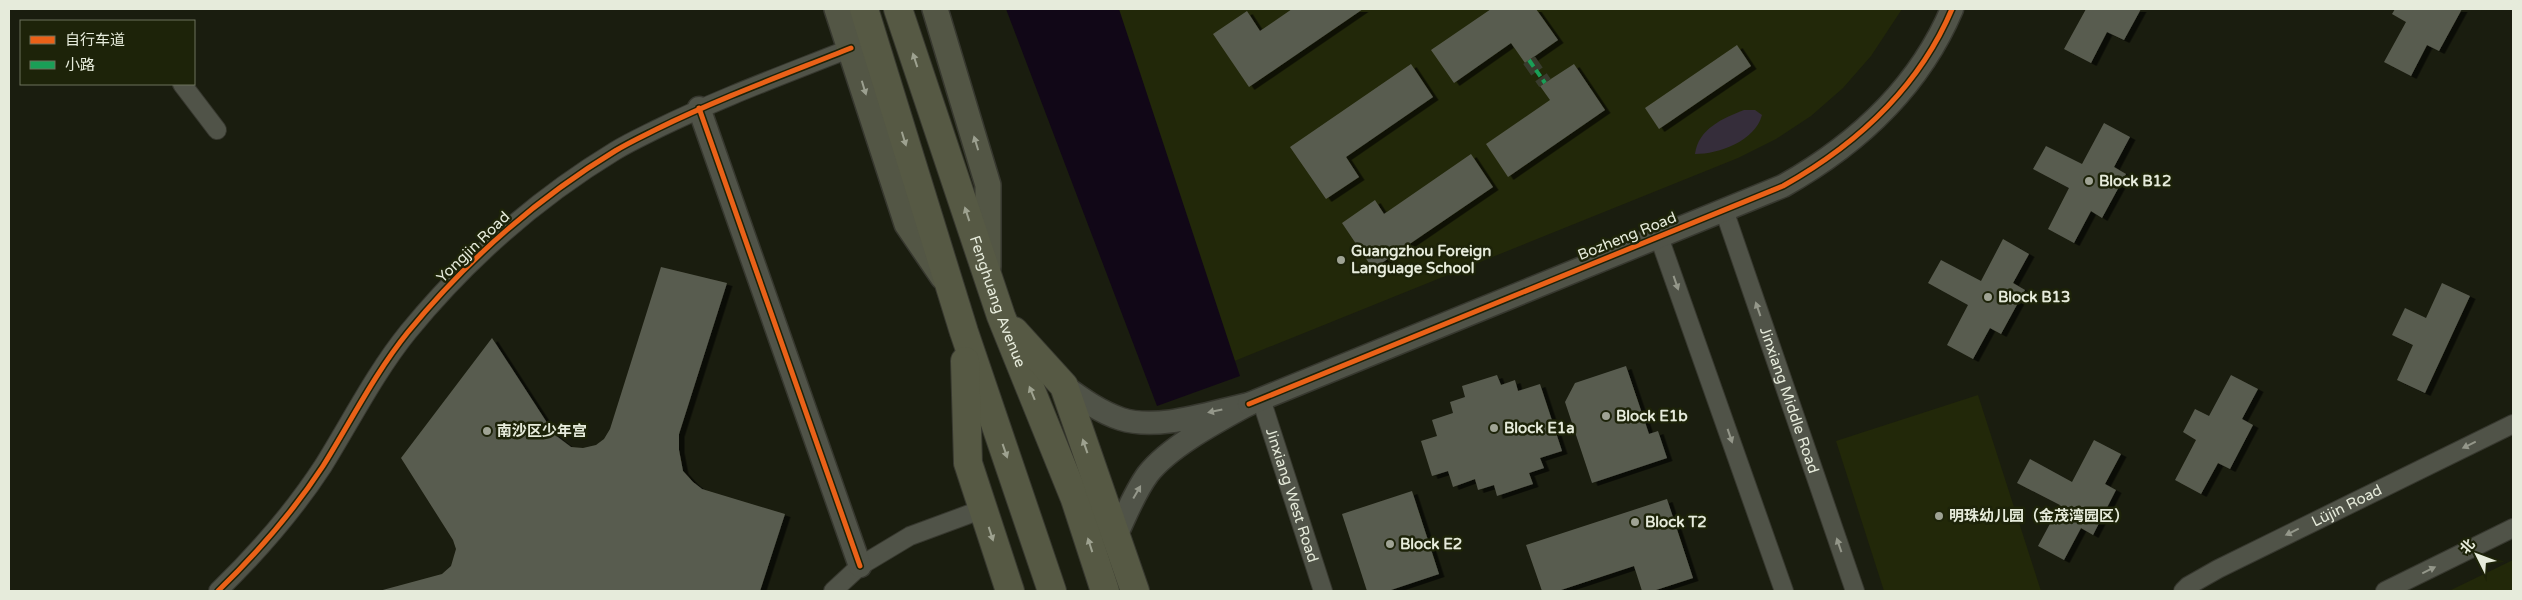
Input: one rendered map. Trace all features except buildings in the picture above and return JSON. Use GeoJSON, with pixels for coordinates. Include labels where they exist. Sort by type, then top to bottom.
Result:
{"type":"FeatureCollection","features":[{"type":"Feature","properties":{"kind":"main road"},"geometry":{"type":"LineString","coordinates":[[838,9],[906,224],[951,288]]}},
{"type":"Feature","properties":{"kind":"main road"},"geometry":{"type":"LineString","coordinates":[[864,9],[964,332],[1052,591]]}},
{"type":"Feature","properties":{"kind":"main road","name":"Fenghuang Avenue"},"geometry":{"type":"LineString","coordinates":[[898,9],[1001,316],[1075,499],[1105,591]]}},
{"type":"Feature","properties":{"kind":"main road"},"geometry":{"type":"LineString","coordinates":[[935,9],[988,185],[988,277]]}},
{"type":"Feature","properties":{"kind":"main road"},"geometry":{"type":"LineString","coordinates":[[1001,316],[1064,386],[1136,591]]}},
{"type":"Feature","properties":{"kind":"main road"},"geometry":{"type":"LineString","coordinates":[[964,332],[968,463],[1010,591]]}},
{"type":"Feature","properties":{"kind":"street","name":"Bozheng Road"},"geometry":{"type":"LineString","coordinates":[[1255,402],[1783,186],[1824,162],[1862,132],[1898,95],[1921,65],[1952,9]]}},
{"type":"Feature","properties":{"kind":"street","name":"Yongjin Road"},"geometry":{"type":"LineString","coordinates":[[218,591],[244,567],[286,518],[323,465],[355,409],[407,333],[469,263],[539,202],[616,150],[699,108],[851,48]]}},
{"type":"Feature","properties":{"kind":"street"},"geometry":{"type":"LineString","coordinates":[[183,85],[217,130]]}},
{"type":"Feature","properties":{"kind":"street"},"geometry":{"type":"LineString","coordinates":[[699,108],[860,566]]}},
{"type":"Feature","properties":{"kind":"street","name":"Jinxiang Middle Road"},"geometry":{"type":"LineString","coordinates":[[1724,210],[1855,591]]}},
{"type":"Feature","properties":{"kind":"street"},"geometry":{"type":"LineString","coordinates":[[1660,237],[1784,591]]}},
{"type":"Feature","properties":{"kind":"street"},"geometry":{"type":"LineString","coordinates":[[1064,386],[1092,406],[1122,419],[1158,423],[1255,402]]}},
{"type":"Feature","properties":{"kind":"street"},"geometry":{"type":"LineString","coordinates":[[1116,536],[1136,493],[1149,472],[1177,448],[1211,424],[1255,402]]}},
{"type":"Feature","properties":{"kind":"street","name":"Jinxiang West Road"},"geometry":{"type":"LineString","coordinates":[[1255,402],[1323,591]]}},
{"type":"Feature","properties":{"kind":"street","name":"Lüjin Road"},"geometry":{"type":"LineString","coordinates":[[2183,591],[2188,586],[2218,569],[2513,424]]}},
{"type":"Feature","properties":{"kind":"street"},"geometry":{"type":"LineString","coordinates":[[833,591],[860,566],[910,536],[983,508]]}},
{"type":"Feature","properties":{"kind":"street"},"geometry":{"type":"LineString","coordinates":[[2385,591],[2513,528]]}},
{"type":"Feature","properties":{"kind":"shaded area"},"geometry":{"type":"Polygon","coordinates":[[[1006,9],[1119,9],[1240,376],[1157,406],[1006,9]]]}},
{"type":"Feature","properties":{"kind":"shaded area","name":"Guangzhou Foreign Language School"},"geometry":{"type":"Polygon","coordinates":[[[1109,9],[1902,9],[1871,56],[1843,88],[1811,116],[1776,139],[1738,158],[1232,362],[1109,9]]]}},
{"type":"Feature","properties":{"kind":"shaded area"},"geometry":{"type":"Polygon","coordinates":[[[1744,110],[1755,110],[1762,115],[1752,132],[1744,139],[1725,149],[1695,154],[1697,145],[1706,131],[1720,121],[1744,110]]]}},
{"type":"Feature","properties":{"kind":"shaded area","name":"明珠幼儿园（金茂湾园区）"},"geometry":{"type":"Polygon","coordinates":[[[1978,395],[2041,591],[1884,591],[1836,441],[1978,395]]]}},
{"type":"Feature","properties":{"kind":"shaded area"},"geometry":{"type":"Polygon","coordinates":[[[2513,560],[2513,591],[2449,591],[2513,560]]]}},
{"type":"Feature","properties":{"kind":"tunnel"},"geometry":{"type":"LineString","coordinates":[[1529,60],[1545,83]]}},
{"type":"Feature","properties":{"kind":"marked path"},"geometry":{"type":"LineString","coordinates":[[1529,60],[1545,83]]}},
{"type":"Feature","properties":{"kind":"cycle path"},"geometry":{"type":"LineString","coordinates":[[1249,404],[1783,186],[1836,152],[1860,133],[1882,111],[1922,64],[1952,9]]}},
{"type":"Feature","properties":{"kind":"cycle path"},"geometry":{"type":"LineString","coordinates":[[218,591],[247,562],[299,500],[323,466],[385,364],[408,332],[454,280],[504,232],[558,189],[630,142],[705,107],[851,48]]}},
{"type":"Feature","properties":{"kind":"cycle path"},"geometry":{"type":"LineString","coordinates":[[699,108],[860,566]]}},
{"type":"Feature","properties":{"kind":"place","name":"Block B12"},"geometry":{"type":"Point","coordinates":[2089,181]}},
{"type":"Feature","properties":{"kind":"place","name":"Guangzhou Foreign Language School"},"geometry":{"type":"Point","coordinates":[1341,260]}},
{"type":"Feature","properties":{"kind":"place","name":"Block B13"},"geometry":{"type":"Point","coordinates":[1988,297]}},
{"type":"Feature","properties":{"kind":"place","name":"Block E1b"},"geometry":{"type":"Point","coordinates":[1606,416]}},
{"type":"Feature","properties":{"kind":"place","name":"Block E1a"},"geometry":{"type":"Point","coordinates":[1494,428]}},
{"type":"Feature","properties":{"kind":"place","name":"南沙区少年宫"},"geometry":{"type":"Point","coordinates":[487,431]}},
{"type":"Feature","properties":{"kind":"place","name":"明珠幼儿园（金茂湾园区）"},"geometry":{"type":"Point","coordinates":[1939,516]}},
{"type":"Feature","properties":{"kind":"place","name":"Block T2"},"geometry":{"type":"Point","coordinates":[1635,522]}},
{"type":"Feature","properties":{"kind":"place","name":"Block E2"},"geometry":{"type":"Point","coordinates":[1390,544]}}]}
